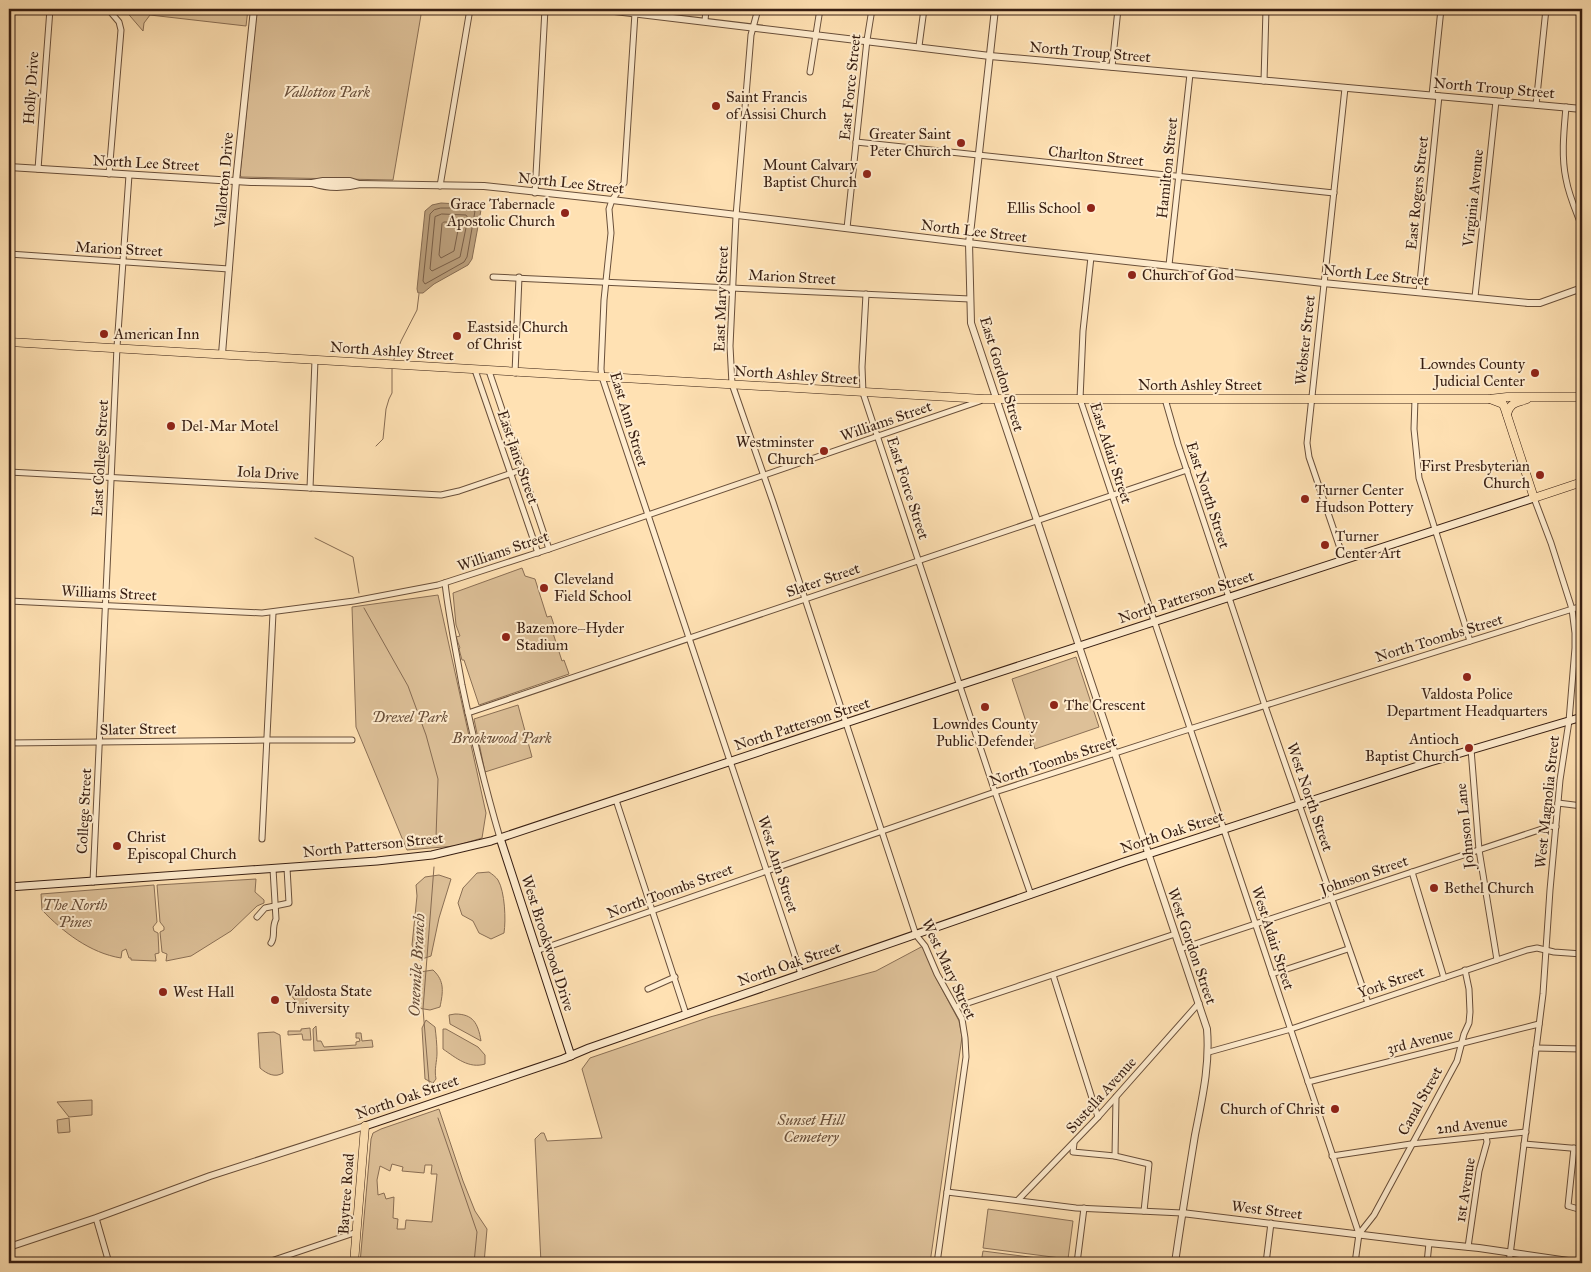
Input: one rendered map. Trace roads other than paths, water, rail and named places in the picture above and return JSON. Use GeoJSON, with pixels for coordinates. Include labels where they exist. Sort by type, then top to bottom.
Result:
{"type":"FeatureCollection","features":[{"type":"Feature","properties":{"kind":"main road","name":"North Ashley Street"},"geometry":{"type":"LineString","coordinates":[[9,342],[984,399],[1489,399],[1507,396],[1582,397]]}},
{"type":"Feature","properties":{"kind":"main road"},"geometry":{"type":"LineString","coordinates":[[1507,414],[1511,405],[1532,397]]}},
{"type":"Feature","properties":{"kind":"main road"},"geometry":{"type":"LineString","coordinates":[[1489,399],[1502,404],[1507,414],[1534,498]]}},
{"type":"Feature","properties":{"kind":"main road","name":"North Patterson Street"},"geometry":{"type":"LineString","coordinates":[[9,887],[287,868],[432,855],[500,838],[960,685],[1582,482]]}},
{"type":"Feature","properties":{"kind":"main road","name":"North Oak Street"},"geometry":{"type":"LineString","coordinates":[[365,1126],[572,1056],[589,1048],[686,1014],[1149,854],[1471,749],[1582,717]]}},
{"type":"Feature","properties":{"kind":"main road","name":"West Brookwood Drive"},"geometry":{"type":"LineString","coordinates":[[500,838],[572,1056]]}},
{"type":"Feature","properties":{"kind":"main road","name":"Baytree Road"},"geometry":{"type":"LineString","coordinates":[[354,1263],[365,1126]]}},
{"type":"Feature","properties":{"kind":"street","name":"Holly Drive"},"geometry":{"type":"LineString","coordinates":[[38,169],[50,9]]}},
{"type":"Feature","properties":{"kind":"street"},"geometry":{"type":"LineString","coordinates":[[108,9],[119,22],[120,30],[109,174]]}},
{"type":"Feature","properties":{"kind":"street","name":"Vallotton Drive"},"geometry":{"type":"LineString","coordinates":[[222,354],[236,181],[254,9]]}},
{"type":"Feature","properties":{"kind":"street"},"geometry":{"type":"LineString","coordinates":[[440,186],[470,9]]}},
{"type":"Feature","properties":{"kind":"street"},"geometry":{"type":"LineString","coordinates":[[534,193],[545,9]]}},
{"type":"Feature","properties":{"kind":"street","name":"North Troup Street"},"geometry":{"type":"LineString","coordinates":[[598,9],[635,13],[655,12],[705,21],[990,56],[1582,109]]}},
{"type":"Feature","properties":{"kind":"street"},"geometry":{"type":"LineString","coordinates":[[705,21],[706,9]]}},
{"type":"Feature","properties":{"kind":"street","name":"East Mary Street"},"geometry":{"type":"LineString","coordinates":[[758,9],[753,27],[747,77],[736,216],[730,346],[732,384],[845,724]]}},
{"type":"Feature","properties":{"kind":"street"},"geometry":{"type":"LineString","coordinates":[[810,72],[820,9]]}},
{"type":"Feature","properties":{"kind":"street","name":"East Force Street"},"geometry":{"type":"LineString","coordinates":[[847,228],[872,9]]}},
{"type":"Feature","properties":{"kind":"street"},"geometry":{"type":"LineString","coordinates":[[919,46],[924,9]]}},
{"type":"Feature","properties":{"kind":"street","name":"East Gordon Street"},"geometry":{"type":"LineString","coordinates":[[996,9],[969,243],[971,323],[1079,646]]}},
{"type":"Feature","properties":{"kind":"street"},"geometry":{"type":"LineString","coordinates":[[1112,67],[1118,9]]}},
{"type":"Feature","properties":{"kind":"street"},"geometry":{"type":"LineString","coordinates":[[1264,81],[1266,9]]}},
{"type":"Feature","properties":{"kind":"street","name":"East Rogers Street"},"geometry":{"type":"LineString","coordinates":[[1418,292],[1441,9]]}},
{"type":"Feature","properties":{"kind":"street"},"geometry":{"type":"LineString","coordinates":[[1536,105],[1546,9]]}},
{"type":"Feature","properties":{"kind":"street","name":"East Ann Street"},"geometry":{"type":"LineString","coordinates":[[635,13],[624,183],[612,200],[609,209],[611,233],[605,282],[600,369],[730,762]]}},
{"type":"Feature","properties":{"kind":"street","name":"Hamilton Street"},"geometry":{"type":"LineString","coordinates":[[1169,266],[1190,74]]}},
{"type":"Feature","properties":{"kind":"street","name":"Webster Street"},"geometry":{"type":"LineString","coordinates":[[1344,560],[1307,450],[1345,88]]}},
{"type":"Feature","properties":{"kind":"street","name":"Virginia Avenue"},"geometry":{"type":"LineString","coordinates":[[1475,297],[1496,101]]}},
{"type":"Feature","properties":{"kind":"street"},"geometry":{"type":"LineString","coordinates":[[1566,107],[1565,177],[1582,227]]}},
{"type":"Feature","properties":{"kind":"street","name":"Charlton Street"},"geometry":{"type":"LineString","coordinates":[[856,142],[1334,193]]}},
{"type":"Feature","properties":{"kind":"street","name":"North Lee Street"},"geometry":{"type":"LineString","coordinates":[[9,167],[236,181],[312,183],[324,186],[360,184],[481,186],[1169,266],[1535,303],[1582,288]]}},
{"type":"Feature","properties":{"kind":"street","name":"East College Street"},"geometry":{"type":"LineString","coordinates":[[100,742],[117,347],[129,175]]}},
{"type":"Feature","properties":{"kind":"street","name":"Marion Street"},"geometry":{"type":"LineString","coordinates":[[9,254],[228,269]]}},
{"type":"Feature","properties":{"kind":"street","name":"East Adair Street"},"geometry":{"type":"LineString","coordinates":[[1091,257],[1083,331],[1080,399],[1154,622]]}},
{"type":"Feature","properties":{"kind":"street","name":"Marion Street"},"geometry":{"type":"LineString","coordinates":[[493,277],[970,299]]}},
{"type":"Feature","properties":{"kind":"street"},"geometry":{"type":"LineString","coordinates":[[515,372],[519,277]]}},
{"type":"Feature","properties":{"kind":"street","name":"East Force Street"},"geometry":{"type":"LineString","coordinates":[[866,294],[862,367],[863,393],[1031,895]]}},
{"type":"Feature","properties":{"kind":"street"},"geometry":{"type":"LineString","coordinates":[[310,488],[316,360]]}},
{"type":"Feature","properties":{"kind":"street","name":"East Jane Street"},"geometry":{"type":"LineString","coordinates":[[475,370],[538,553]]}},
{"type":"Feature","properties":{"kind":"street","name":"East Jane Street"},"geometry":{"type":"LineString","coordinates":[[489,371],[548,549]]}},
{"type":"Feature","properties":{"kind":"street","name":"Williams Street"},"geometry":{"type":"LineString","coordinates":[[9,601],[273,613],[354,601],[445,584],[878,437],[984,399]]}},
{"type":"Feature","properties":{"kind":"street","name":"East North Street"},"geometry":{"type":"LineString","coordinates":[[1164,399],[1229,598]]}},
{"type":"Feature","properties":{"kind":"street"},"geometry":{"type":"LineString","coordinates":[[1415,399],[1414,429],[1419,478],[1470,641]]}},
{"type":"Feature","properties":{"kind":"street","name":"Iola Drive"},"geometry":{"type":"LineString","coordinates":[[9,472],[441,495],[459,491],[521,470]]}},
{"type":"Feature","properties":{"kind":"street","name":"Slater Street"},"geometry":{"type":"LineString","coordinates":[[468,713],[1187,470]]}},
{"type":"Feature","properties":{"kind":"street","name":"West Magnolia Street"},"geometry":{"type":"LineString","coordinates":[[1508,1263],[1539,1024],[1558,803],[1569,721],[1575,648],[1572,609],[1551,542],[1534,498]]}},
{"type":"Feature","properties":{"kind":"street"},"geometry":{"type":"LineString","coordinates":[[445,584],[451,631],[468,713],[500,838]]}},
{"type":"Feature","properties":{"kind":"street","name":"West North Street"},"geometry":{"type":"LineString","coordinates":[[1229,598],[1331,900],[1368,1003]]}},
{"type":"Feature","properties":{"kind":"street","name":"North Toombs Street"},"geometry":{"type":"LineString","coordinates":[[536,951],[995,792],[1582,606]]}},
{"type":"Feature","properties":{"kind":"street"},"geometry":{"type":"LineString","coordinates":[[262,839],[273,613]]}},
{"type":"Feature","properties":{"kind":"street","name":"West Adair Street"},"geometry":{"type":"LineString","coordinates":[[1154,622],[1359,1234],[1355,1263]]}},
{"type":"Feature","properties":{"kind":"street","name":"West Gordon Street"},"geometry":{"type":"LineString","coordinates":[[1079,646],[1207,1030],[1208,1052],[1175,1263]]}},
{"type":"Feature","properties":{"kind":"street","name":"West Mary Street"},"geometry":{"type":"LineString","coordinates":[[845,724],[916,935],[925,946],[937,974],[962,1019],[966,1057],[937,1263]]}},
{"type":"Feature","properties":{"kind":"street","name":"Slater Street"},"geometry":{"type":"LineString","coordinates":[[9,743],[352,740]]}},
{"type":"Feature","properties":{"kind":"street","name":"College Street"},"geometry":{"type":"LineString","coordinates":[[93,882],[100,742]]}},
{"type":"Feature","properties":{"kind":"street","name":"Johnson Lane"},"geometry":{"type":"LineString","coordinates":[[1471,749],[1478,850],[1497,960]]}},
{"type":"Feature","properties":{"kind":"street","name":"West Ann Street"},"geometry":{"type":"LineString","coordinates":[[730,762],[801,974]]}},
{"type":"Feature","properties":{"kind":"street"},"geometry":{"type":"LineString","coordinates":[[616,800],[686,1014]]}},
{"type":"Feature","properties":{"kind":"street"},"geometry":{"type":"LineString","coordinates":[[1558,803],[1582,806]]}},
{"type":"Feature","properties":{"kind":"street","name":"Johnson Street"},"geometry":{"type":"LineString","coordinates":[[1180,949],[1551,826],[1556,827]]}},
{"type":"Feature","properties":{"kind":"street"},"geometry":{"type":"LineString","coordinates":[[257,917],[265,908],[289,903],[287,868]]}},
{"type":"Feature","properties":{"kind":"street"},"geometry":{"type":"LineString","coordinates":[[271,943],[273,940],[272,926],[276,919],[273,869]]}},
{"type":"Feature","properties":{"kind":"street"},"geometry":{"type":"LineString","coordinates":[[1412,872],[1444,978]]}},
{"type":"Feature","properties":{"kind":"street"},"geometry":{"type":"LineString","coordinates":[[956,1008],[1175,934]]}},
{"type":"Feature","properties":{"kind":"street","name":"York Street"},"geometry":{"type":"LineString","coordinates":[[1208,1052],[1291,1029],[1526,950],[1537,948],[1554,952],[1582,954]]}},
{"type":"Feature","properties":{"kind":"street"},"geometry":{"type":"LineString","coordinates":[[1272,974],[1348,949]]}},
{"type":"Feature","properties":{"kind":"street","name":"Canal Street"},"geometry":{"type":"LineString","coordinates":[[1359,1234],[1374,1215],[1456,1061],[1469,1023],[1469,989],[1465,970]]}},
{"type":"Feature","properties":{"kind":"street"},"geometry":{"type":"LineString","coordinates":[[1052,975],[1098,1117]]}},
{"type":"Feature","properties":{"kind":"street"},"geometry":{"type":"LineString","coordinates":[[648,989],[674,977]]}},
{"type":"Feature","properties":{"kind":"street","name":"Sustella Avenue"},"geometry":{"type":"LineString","coordinates":[[1018,1200],[1098,1117],[1199,1003]]}},
{"type":"Feature","properties":{"kind":"street","name":"3rd Avenue"},"geometry":{"type":"LineString","coordinates":[[1308,1082],[1539,1024]]}},
{"type":"Feature","properties":{"kind":"street"},"geometry":{"type":"LineString","coordinates":[[1536,1048],[1582,1049]]}},
{"type":"Feature","properties":{"kind":"street"},"geometry":{"type":"LineString","coordinates":[[1115,1156],[1116,1096]]}},
{"type":"Feature","properties":{"kind":"street","name":"North Oak Street"},"geometry":{"type":"LineString","coordinates":[[9,1247],[96,1218],[219,1173],[365,1126]]}},
{"type":"Feature","properties":{"kind":"street","name":"2nd Avenue"},"geometry":{"type":"LineString","coordinates":[[1332,1156],[1411,1144],[1526,1132]]}},
{"type":"Feature","properties":{"kind":"street","name":"1st Avenue"},"geometry":{"type":"LineString","coordinates":[[1468,1247],[1479,1171],[1487,1142],[1486,1136]]}},
{"type":"Feature","properties":{"kind":"street"},"geometry":{"type":"LineString","coordinates":[[1074,1143],[1073,1152],[1115,1156],[1148,1164],[1144,1211]]}},
{"type":"Feature","properties":{"kind":"street","name":"2nd Avenue"},"geometry":{"type":"LineString","coordinates":[[1524,1144],[1582,1149]]}},
{"type":"Feature","properties":{"kind":"street"},"geometry":{"type":"LineString","coordinates":[[1574,1148],[1568,1206],[1582,1210]]}},
{"type":"Feature","properties":{"kind":"street","name":"West Street"},"geometry":{"type":"LineString","coordinates":[[947,1192],[1084,1208],[1182,1213],[1468,1247],[1582,1263]]}},
{"type":"Feature","properties":{"kind":"street"},"geometry":{"type":"LineString","coordinates":[[1077,1263],[1084,1208]]}},
{"type":"Feature","properties":{"kind":"street"},"geometry":{"type":"LineString","coordinates":[[96,1218],[108,1263]]}},
{"type":"Feature","properties":{"kind":"street"},"geometry":{"type":"LineString","coordinates":[[1266,1263],[1271,1223]]}},
{"type":"Feature","properties":{"kind":"street"},"geometry":{"type":"LineString","coordinates":[[265,1263],[357,1232]]}},
{"type":"Feature","properties":{"kind":"street"},"geometry":{"type":"LineString","coordinates":[[1427,1263],[1429,1243]]}},
{"type":"Feature","properties":{"kind":"water"},"geometry":{"type":"Polygon","coordinates":[[[441,203],[476,205],[481,210],[472,259],[468,265],[434,284],[423,293],[418,293],[425,211],[432,205],[441,203]]]}},
{"type":"Feature","properties":{"kind":"waterway"},"geometry":{"type":"LineString","coordinates":[[393,362],[401,341],[417,310],[419,294]]}},
{"type":"Feature","properties":{"kind":"waterway"},"geometry":{"type":"LineString","coordinates":[[376,446],[383,439],[386,409],[392,393],[392,369]]}},
{"type":"Feature","properties":{"kind":"waterway","name":"Onemile Branch"},"geometry":{"type":"LineString","coordinates":[[315,538],[353,557],[359,593]]}},
{"type":"Feature","properties":{"kind":"waterway","name":"Onemile Branch"},"geometry":{"type":"LineString","coordinates":[[364,608],[408,686],[426,735],[438,779],[436,837]]}},
{"type":"Feature","properties":{"kind":"waterway","name":"Onemile Branch"},"geometry":{"type":"LineString","coordinates":[[430,1094],[423,1009],[434,867]]}},
{"type":"Feature","properties":{"kind":"waterway","name":"Onemile Branch"},"geometry":{"type":"LineString","coordinates":[[438,1118],[477,1232],[474,1263]]}},
{"type":"Feature","properties":{"kind":"place","name":"Saint Francis of Assisi Church"},"geometry":{"type":"Point","coordinates":[716,106]}},
{"type":"Feature","properties":{"kind":"place","name":"Greater Saint Peter Church"},"geometry":{"type":"Point","coordinates":[961,143]}},
{"type":"Feature","properties":{"kind":"place","name":"Mount Calvary Baptist Church"},"geometry":{"type":"Point","coordinates":[867,174]}},
{"type":"Feature","properties":{"kind":"place","name":"Ellis School"},"geometry":{"type":"Point","coordinates":[1091,208]}},
{"type":"Feature","properties":{"kind":"place","name":"Grace Tabernacle Apostolic Church"},"geometry":{"type":"Point","coordinates":[565,213]}},
{"type":"Feature","properties":{"kind":"place","name":"Church of God"},"geometry":{"type":"Point","coordinates":[1132,275]}},
{"type":"Feature","properties":{"kind":"place","name":"American Inn"},"geometry":{"type":"Point","coordinates":[104,334]}},
{"type":"Feature","properties":{"kind":"place","name":"Eastside Church of Christ"},"geometry":{"type":"Point","coordinates":[457,336]}},
{"type":"Feature","properties":{"kind":"place","name":"Lowndes County Judicial Center"},"geometry":{"type":"Point","coordinates":[1535,373]}},
{"type":"Feature","properties":{"kind":"place","name":"Del-Mar Motel"},"geometry":{"type":"Point","coordinates":[171,426]}},
{"type":"Feature","properties":{"kind":"place","name":"Westminster Church"},"geometry":{"type":"Point","coordinates":[824,451]}},
{"type":"Feature","properties":{"kind":"place","name":"First Presbyterian Church"},"geometry":{"type":"Point","coordinates":[1540,475]}},
{"type":"Feature","properties":{"kind":"place","name":"Turner Center Hudson Pottery"},"geometry":{"type":"Point","coordinates":[1305,499]}},
{"type":"Feature","properties":{"kind":"place","name":"Turner Center Art"},"geometry":{"type":"Point","coordinates":[1325,545]}},
{"type":"Feature","properties":{"kind":"place","name":"Cleveland Field School"},"geometry":{"type":"Point","coordinates":[544,588]}},
{"type":"Feature","properties":{"kind":"place","name":"Bazemore–Hyder Stadium"},"geometry":{"type":"Point","coordinates":[506,637]}},
{"type":"Feature","properties":{"kind":"place","name":"Valdosta Police Department Headquarters"},"geometry":{"type":"Point","coordinates":[1467,677]}},
{"type":"Feature","properties":{"kind":"place","name":"The Crescent"},"geometry":{"type":"Point","coordinates":[1054,705]}},
{"type":"Feature","properties":{"kind":"place","name":"Lowndes County Public Defender"},"geometry":{"type":"Point","coordinates":[985,707]}},
{"type":"Feature","properties":{"kind":"place","name":"Antioch Baptist Church"},"geometry":{"type":"Point","coordinates":[1469,748]}},
{"type":"Feature","properties":{"kind":"place","name":"Christ Episcopal Church"},"geometry":{"type":"Point","coordinates":[117,846]}},
{"type":"Feature","properties":{"kind":"place","name":"Bethel Church"},"geometry":{"type":"Point","coordinates":[1434,888]}},
{"type":"Feature","properties":{"kind":"place","name":"West Hall"},"geometry":{"type":"Point","coordinates":[163,992]}},
{"type":"Feature","properties":{"kind":"place","name":"Valdosta State University"},"geometry":{"type":"Point","coordinates":[275,1000]}},
{"type":"Feature","properties":{"kind":"place","name":"Church of Christ"},"geometry":{"type":"Point","coordinates":[1335,1109]}},
{"type":"Feature","properties":{"kind":"park label","name":"Vallotton Park"},"geometry":{"type":"Point","coordinates":[327,92]}},
{"type":"Feature","properties":{"kind":"park label","name":"Drexel Park"},"geometry":{"type":"Point","coordinates":[410,717]}},
{"type":"Feature","properties":{"kind":"park label","name":"Brookwood Park"},"geometry":{"type":"Point","coordinates":[502,738]}},
{"type":"Feature","properties":{"kind":"park label","name":"The North Pines"},"geometry":{"type":"Point","coordinates":[75,914]}},
{"type":"Feature","properties":{"kind":"park label","name":"Sunset Hill Cemetery"},"geometry":{"type":"Point","coordinates":[811,1128]}}]}
